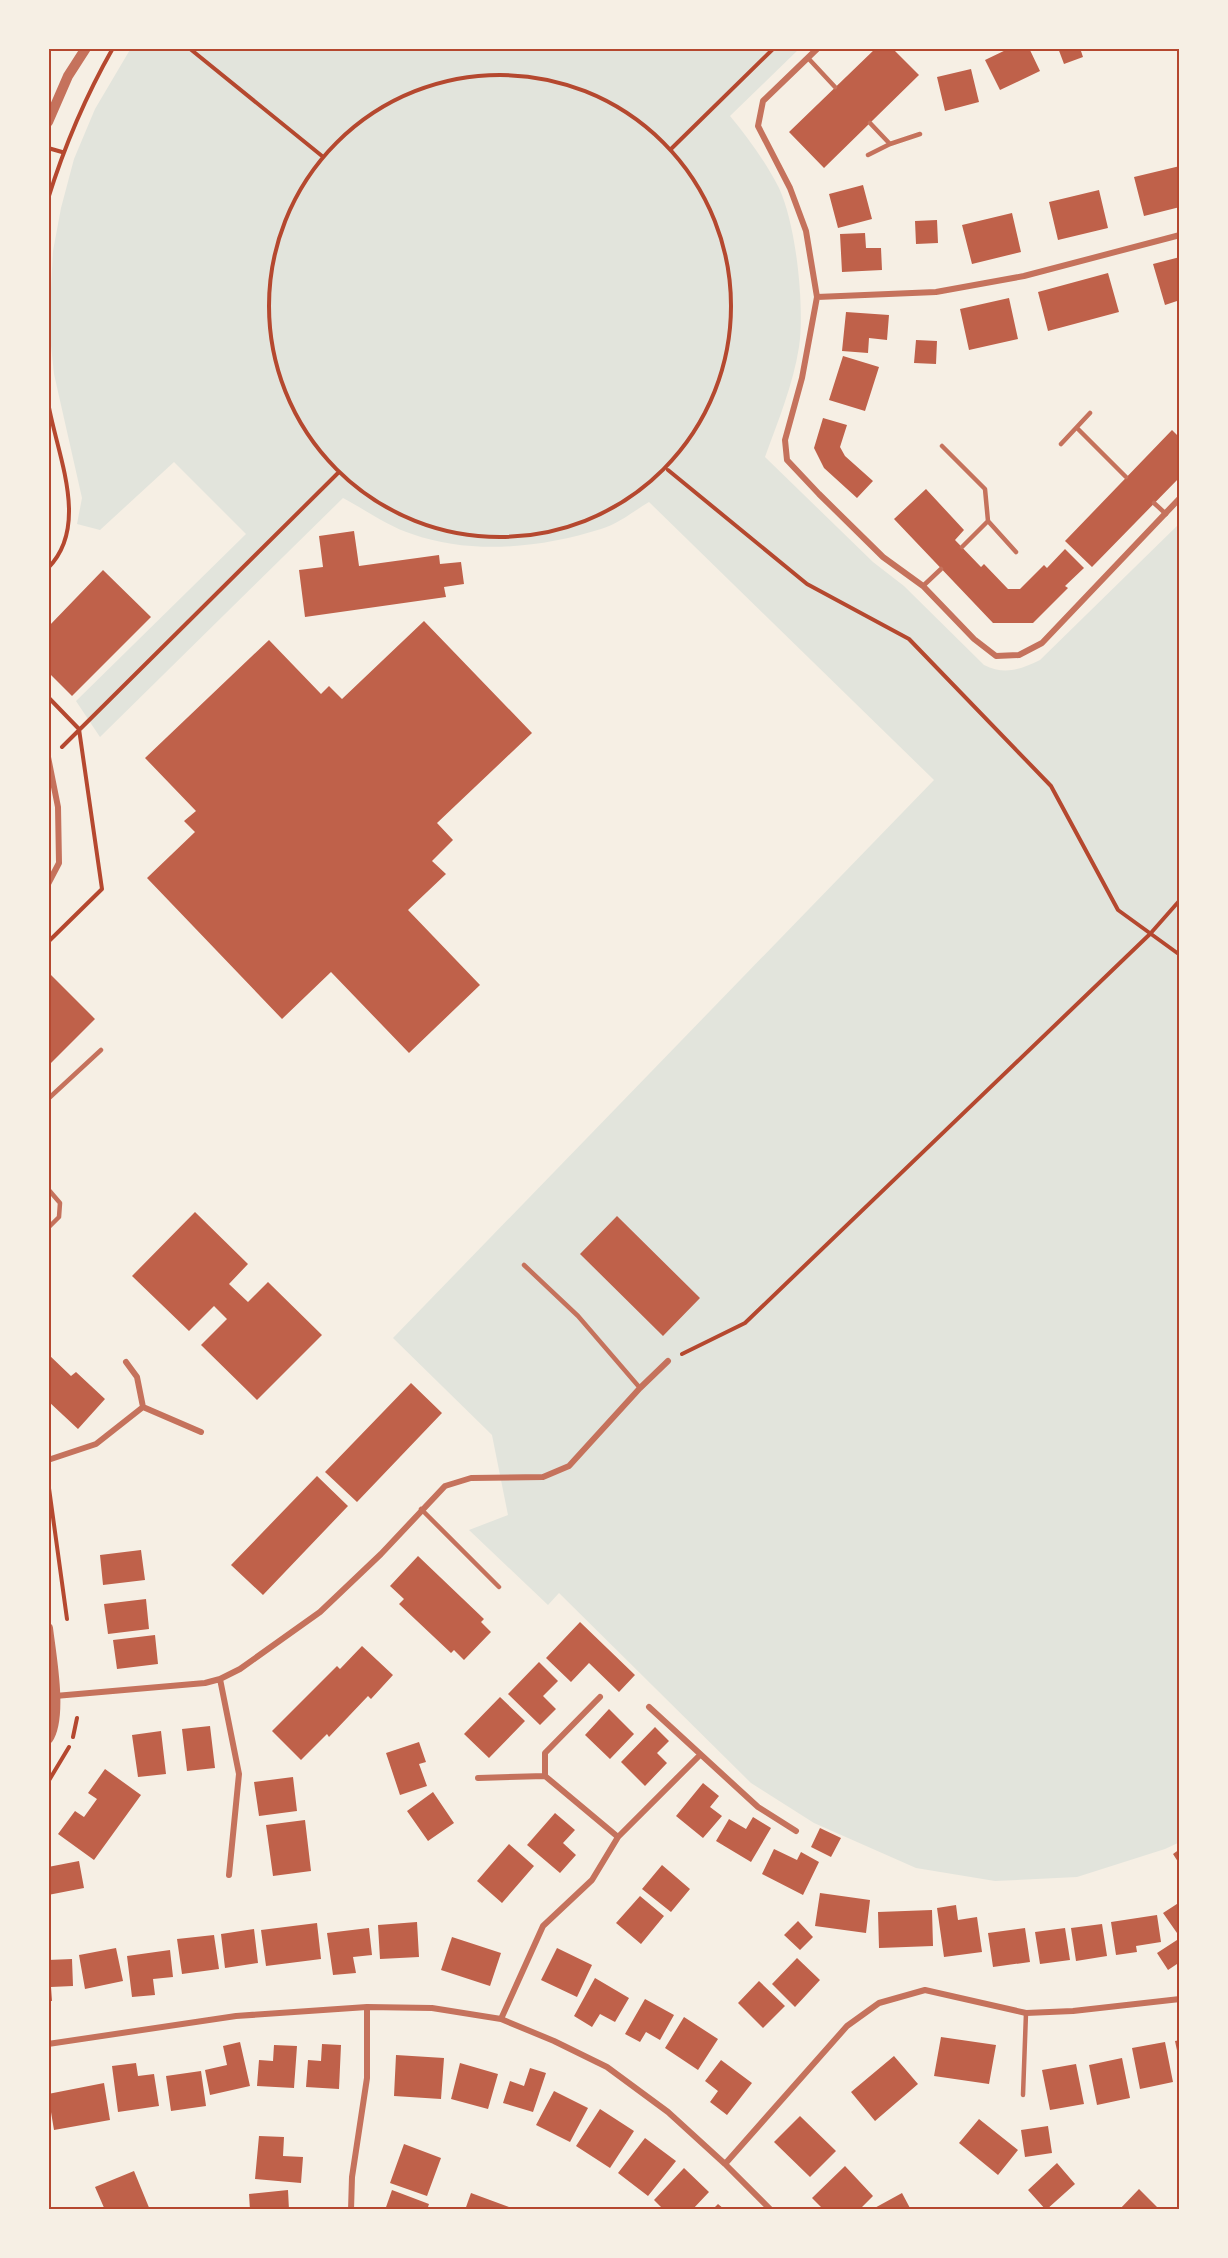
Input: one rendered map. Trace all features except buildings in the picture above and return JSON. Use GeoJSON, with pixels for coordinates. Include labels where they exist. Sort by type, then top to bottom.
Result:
{"type":"FeatureCollection","features":[{"type":"Feature","properties":{"kind":"street"},"geometry":{"type":"LineString","coordinates":[[48,122],[68,76],[86,48]]}},
{"type":"Feature","properties":{"kind":"street"},"geometry":{"type":"LineString","coordinates":[[818,48],[763,101],[758,126],[790,188],[806,231],[817,297],[802,378],[785,440],[787,460],[883,557],[923,586],[974,639],[996,656],[1020,655],[1041,643],[1180,498]]}},
{"type":"Feature","properties":{"kind":"street"},"geometry":{"type":"LineString","coordinates":[[817,297],[936,292],[1024,276],[1180,235]]}},
{"type":"Feature","properties":{"kind":"street"},"geometry":{"type":"LineString","coordinates":[[48,884],[59,863],[58,807],[49,759]]}},
{"type":"Feature","properties":{"kind":"street"},"geometry":{"type":"LineString","coordinates":[[55,1696],[194,1684],[220,1679],[240,1669],[320,1612],[381,1554],[445,1486],[471,1478],[543,1477],[569,1466],[640,1388],[668,1361]]}},
{"type":"Feature","properties":{"kind":"street"},"geometry":{"type":"LineString","coordinates":[[126,1362],[137,1377],[143,1407]]}},
{"type":"Feature","properties":{"kind":"street"},"geometry":{"type":"LineString","coordinates":[[143,1407],[201,1432]]}},
{"type":"Feature","properties":{"kind":"street"},"geometry":{"type":"LineString","coordinates":[[48,1460],[96,1444],[143,1407]]}},
{"type":"Feature","properties":{"kind":"street"},"geometry":{"type":"LineString","coordinates":[[48,1628],[55,1696],[53,1732],[48,1739]]}},
{"type":"Feature","properties":{"kind":"street"},"geometry":{"type":"LineString","coordinates":[[220,1679],[239,1774],[229,1875]]}},
{"type":"Feature","properties":{"kind":"street"},"geometry":{"type":"LineString","coordinates":[[545,1776],[545,1753],[600,1697]]}},
{"type":"Feature","properties":{"kind":"street"},"geometry":{"type":"LineString","coordinates":[[649,1707],[758,1807],[796,1831]]}},
{"type":"Feature","properties":{"kind":"street"},"geometry":{"type":"LineString","coordinates":[[501,2019],[543,1926],[592,1880],[618,1837],[700,1755]]}},
{"type":"Feature","properties":{"kind":"street"},"geometry":{"type":"LineString","coordinates":[[478,1778],[545,1776],[618,1837]]}},
{"type":"Feature","properties":{"kind":"street"},"geometry":{"type":"LineString","coordinates":[[725,2164],[847,2026],[879,2003],[925,1990],[1026,2013],[1073,2011],[1180,1999]]}},
{"type":"Feature","properties":{"kind":"street"},"geometry":{"type":"LineString","coordinates":[[351,2210],[352,2177],[367,2078],[367,2007]]}},
{"type":"Feature","properties":{"kind":"street"},"geometry":{"type":"LineString","coordinates":[[48,2044],[236,2016],[367,2007],[432,2008],[501,2019],[554,2041],[607,2067],[668,2112],[771,2210]]}},
{"type":"Feature","properties":{"kind":"lane"},"geometry":{"type":"LineString","coordinates":[[808,58],[835,87]]}},
{"type":"Feature","properties":{"kind":"lane"},"geometry":{"type":"LineString","coordinates":[[870,123],[890,144]]}},
{"type":"Feature","properties":{"kind":"lane"},"geometry":{"type":"LineString","coordinates":[[868,155],[890,144],[920,134]]}},
{"type":"Feature","properties":{"kind":"lane"},"geometry":{"type":"LineString","coordinates":[[1061,444],[1090,413]]}},
{"type":"Feature","properties":{"kind":"lane"},"geometry":{"type":"LineString","coordinates":[[1077,428],[1126,477]]}},
{"type":"Feature","properties":{"kind":"lane"},"geometry":{"type":"LineString","coordinates":[[942,446],[985,489],[988,521],[1016,552]]}},
{"type":"Feature","properties":{"kind":"lane"},"geometry":{"type":"LineString","coordinates":[[1154,503],[1166,514]]}},
{"type":"Feature","properties":{"kind":"lane"},"geometry":{"type":"LineString","coordinates":[[962,547],[988,521]]}},
{"type":"Feature","properties":{"kind":"lane"},"geometry":{"type":"LineString","coordinates":[[923,586],[941,569]]}},
{"type":"Feature","properties":{"kind":"lane"},"geometry":{"type":"LineString","coordinates":[[48,1099],[101,1050]]}},
{"type":"Feature","properties":{"kind":"lane"},"geometry":{"type":"LineString","coordinates":[[48,1189],[60,1203],[59,1217],[48,1228]]}},
{"type":"Feature","properties":{"kind":"lane"},"geometry":{"type":"LineString","coordinates":[[524,1265],[578,1316],[640,1388]]}},
{"type":"Feature","properties":{"kind":"lane"},"geometry":{"type":"LineString","coordinates":[[421,1509],[499,1587]]}},
{"type":"Feature","properties":{"kind":"lane"},"geometry":{"type":"LineString","coordinates":[[1023,2096],[1026,2013]]}},
{"type":"Feature","properties":{"kind":"path"},"geometry":{"type":"LineString","coordinates":[[48,200],[62,152],[86,96],[113,48]]}},
{"type":"Feature","properties":{"kind":"path"},"geometry":{"type":"LineString","coordinates":[[189,48],[322,156]]}},
{"type":"Feature","properties":{"kind":"path"},"geometry":{"type":"LineString","coordinates":[[672,148],[774,48]]}},
{"type":"Feature","properties":{"kind":"path"},"geometry":{"type":"LineString","coordinates":[[535,76],[610,101],[672,148],[711,207],[732,274],[731,345],[709,412],[668,470],[606,512],[542,531],[464,535],[400,514],[338,473],[294,418],[270,353],[267,283],[285,215],[322,156],[383,106],[456,78],[535,76]]}},
{"type":"Feature","properties":{"kind":"path"},"geometry":{"type":"LineString","coordinates":[[48,148],[62,152]]}},
{"type":"Feature","properties":{"kind":"path"},"geometry":{"type":"LineString","coordinates":[[48,402],[70,497],[67,532],[55,561],[48,567]]}},
{"type":"Feature","properties":{"kind":"path"},"geometry":{"type":"LineString","coordinates":[[668,470],[807,584],[909,639],[1051,786],[1118,910],[1180,955]]}},
{"type":"Feature","properties":{"kind":"path"},"geometry":{"type":"LineString","coordinates":[[49,759],[338,473]]}},
{"type":"Feature","properties":{"kind":"path"},"geometry":{"type":"LineString","coordinates":[[48,697],[79,729],[102,889],[48,942]]}},
{"type":"Feature","properties":{"kind":"path"},"geometry":{"type":"LineString","coordinates":[[668,1361],[745,1323],[1150,934],[1180,900]]}},
{"type":"Feature","properties":{"kind":"shaded area"},"geometry":{"type":"Polygon","coordinates":[[[131,48],[800,48],[730,116],[756,150],[779,188],[790,222],[798,266],[801,310],[799,347],[789,389],[765,457],[873,562],[904,586],[984,665],[998,670],[1019,669],[1040,660],[1180,523],[1180,1842],[1165,1849],[1077,1877],[995,1881],[916,1868],[814,1823],[751,1783],[559,1593],[548,1605],[469,1530],[508,1515],[492,1435],[393,1338],[934,780],[649,502],[614,524],[578,536],[531,544],[482,547],[435,541],[403,531],[343,498],[100,737],[76,701],[246,534],[174,462],[100,530],[77,524],[82,498],[54,374],[49,326],[53,251],[74,159],[95,109],[131,48]]]}}]}
